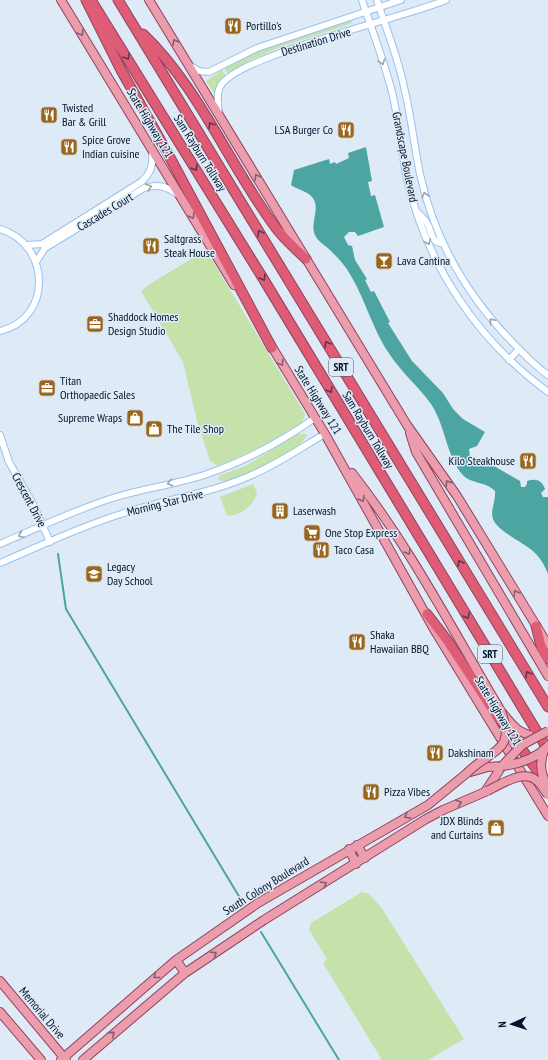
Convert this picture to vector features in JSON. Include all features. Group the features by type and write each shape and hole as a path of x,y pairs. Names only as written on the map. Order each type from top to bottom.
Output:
{"highway":[{"path":"86,0 121,70 167,152 272,348"},
{"name":"Sam Rayburn Tollway","path":"91,0 272,293 547,749"},
{"name":"Sam Rayburn Tollway","path":"118,0 548,707"},
{"path":"134,26 162,52 206,117 277,230 306,259"},
{"path":"427,614 447,640 493,710 548,785"},
{"path":"536,626 543,660"}],"main road":[{"name":"State Highway 121","path":"61,0 316,418 427,614 435,632 548,816"},
{"path":"149,0 407,425 457,496 548,645"},
{"path":"407,425 416,452 543,660 548,676"},
{"path":"336,452 374,500 402,543 501,711 516,730 537,737"},
{"path":"464,775 500,748 506,739 506,725 501,711"},
{"path":"487,790 502,766 522,745 548,731"},
{"name":"South Colony Boulevard","path":"63,1059 176,960 258,903 428,805 464,775 488,767 523,762 547,749"},
{"path":"547,749 541,768 542,776 548,788"},
{"path":"83,1060 185,973 264,920 443,810 514,779 528,776 536,779 548,795"},
{"path":"353,847 365,858"},
{"path":"353,847 356,864"},
{"path":"176,960 185,973"},
{"name":"Memorial Drive","path":"0,981 63,1059"},
{"path":"0,1012 41,1060"}],"street":[{"name":"Grandscape Boulevard","path":"362,0 391,90 407,178 416,211 428,243 460,302 481,330 509,360 548,392"},
{"name":"Grandscape Boulevard","path":"376,0 404,86 420,174 429,207 443,243 454,265 475,299 492,322 548,375"},
{"name":"Destination Drive","path":"188,65 199,70 209,72 257,48 401,0"},
{"name":"Destination Drive","path":"219,114 218,98 220,88 224,81 245,67 284,51 384,21 446,0"},
{"name":"Cascades Court","path":"27,245 42,244 141,182 150,174 153,163 151,149"},
{"name":"Cascades Court","path":"36,262 45,248 144,188 156,185 162,186 168,188 181,197"},
{"path":"416,211 426,222 436,243 443,243"},
{"path":"0,229 18,237 27,245 36,262 40,278 38,294 31,309 20,321 3,330 0,336"},
{"path":"509,360 519,349"},
{"name":"Morning Star Drive","path":"0,544 82,509 115,497 194,478 237,462 278,441 316,418"},
{"name":"Morning Star Drive","path":"0,563 122,513 198,495 237,482 256,474 325,434"},
{"name":"Crescent Drive","path":"0,435 2,450 44,526 50,542"}],"shaded area":[{"path":"351,20 352,23 273,50 229,74 225,70 225,68 240,60 271,46"},
{"path":"222,70 226,76 220,81 215,92 213,92 206,81"},
{"path":"366,147 372,181 368,182 371,196 375,195 384,227 358,236 355,232 349,232 344,237 348,245 352,246 355,260 367,279 365,280 371,292 374,291 390,322 388,323 412,361 443,393 453,409 463,419 485,432 477,446 469,449 470,457 474,460 480,458 520,481 521,487 525,487 527,481 533,480 538,480 544,486 545,489 541,493 543,497 548,497 548,574 543,563 531,549 506,533 496,524 492,516 495,491 486,485 465,477 461,473 452,457 436,412 431,404 395,362 384,346 347,269 342,262 316,237 314,230 316,209 314,199 310,195 291,185 294,170 329,159 330,164 335,162 336,164 349,158 348,153"},
{"path":"206,250 305,414 302,423 267,444 218,466 210,461 197,421 183,362 141,291 146,288 145,287"},
{"path":"297,434 307,435 294,449 283,456 228,482 218,480 219,476 247,465"},
{"path":"253,484 257,493 250,506 236,514 227,515 220,497"},
{"path":"362,892 369,894 381,907 464,1039 428,1060 382,1060 323,963 327,959 309,930 311,923"}],"waterway":[{"path":"58,554 66,609 243,903"},
{"path":"261,932 339,1060"}],"place":[{"name":"Portillo's","path":"233,26"},
{"name":"Twisted Bar & Grill","path":"49,115"},
{"name":"LSA Burger Co","path":"346,130"},
{"name":"Spice Grove Indian cuisine","path":"69,147"},
{"name":"Saltgrass Steak House","path":"151,246"},
{"name":"Lava Cantina","path":"384,261"},
{"name":"Shaddock Homes Design Studio","path":"95,324"},
{"name":"Titan Orthopaedic Sales","path":"47,388"},
{"name":"Supreme Wraps","path":"135,418"},
{"name":"The Tile Shop","path":"154,429"},
{"name":"Kilo Steakhouse","path":"528,461"},
{"name":"Laserwash","path":"280,511"},
{"name":"One Stop Express","path":"312,533"},
{"name":"Taco Casa","path":"321,550"},
{"name":"Legacy Day School","path":"94,574"},
{"name":"Shaka Hawaiian BBQ","path":"357,642"},
{"name":"Dakshinam","path":"435,753"},
{"name":"Pizza Vibes","path":"371,792"},
{"name":"JDX Blinds and Curtains","path":"496,828"}]}
